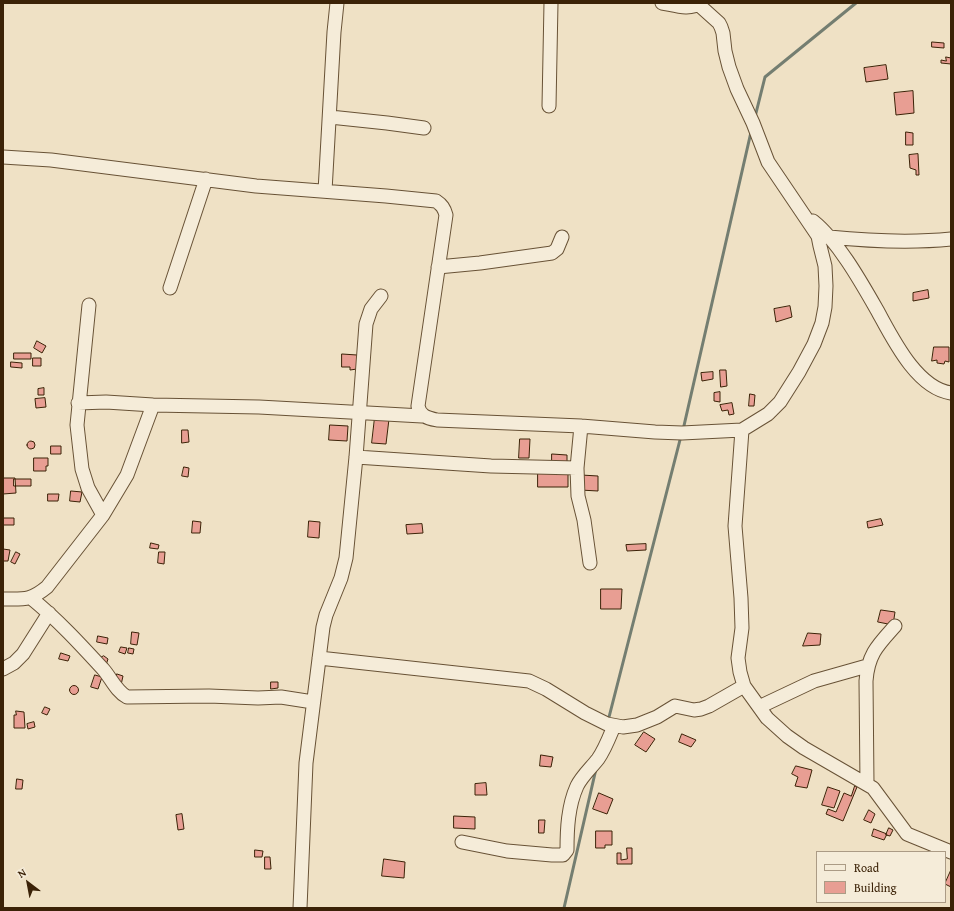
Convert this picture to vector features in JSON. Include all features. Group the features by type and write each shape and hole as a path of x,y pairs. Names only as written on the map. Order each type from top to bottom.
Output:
{"street":[{"path":"325,191 337,3"},
{"path":"548,106 550,3"},
{"path":"78,403 106,402 153,405 259,407 422,416 437,420 581,426 676,432 742,430 768,414 780,402 800,372 814,344 822,323 826,286 825,266 818,236 768,162 729,67 723,33 719,23 700,4 688,7 662,3"},
{"path":"330,117 387,122 424,128"},
{"path":"3,157 50,160 256,186 436,201 444,209 446,215 418,406 422,416"},
{"path":"170,288 206,179"},
{"path":"801,212 818,225 842,254 888,331 914,369 929,384 951,394"},
{"path":"438,267 552,253 557,249 562,237"},
{"path":"829,237 930,241 951,239"},
{"path":"300,908 306,763 313,702 326,615 341,578 346,558 356,457 366,324 371,309 381,296"},
{"path":"89,305 86,349 78,403 77,425 82,469 88,488 103,515"},
{"path":"3,599 31,598 47,587 103,515 127,474 153,405"},
{"path":"581,426 577,468 578,496 584,520 590,563"},
{"path":"742,430 735,526 742,598 742,628 738,658 744,686 767,718 787,736 867,784 879,795 907,834 951,852"},
{"path":"356,457 491,466 577,468"},
{"path":"31,598 79,642 104,670 118,689 127,697 281,697 313,702"},
{"path":"3,669 14,663 23,654 49,613"},
{"path":"867,784 866,681 868,666 878,644 895,626"},
{"path":"319,658 529,681 546,689 585,713 614,726 630,727 637,725 657,717 675,706 694,710 701,709 744,686"},
{"path":"759,707 814,681 868,666"},
{"path":"462,842 507,851 552,855 563,855 566,853 568,829 574,794 578,785 598,759 608,742 614,726"}],"building":[{"path":"932,42 944,43 944,48 932,47"},
{"path":"946,57 951,58 951,64 941,63 941,60 946,61"},
{"path":"886,65 888,79 866,82 864,68"},
{"path":"913,91 914,113 896,115 894,93"},
{"path":"906,132 913,133 913,145 906,145"},
{"path":"918,154 919,175 916,175 916,170 910,168 909,155"},
{"path":"928,290 929,298 913,301 913,293"},
{"path":"790,306 792,317 776,322 774,309"},
{"path":"37,341 46,346 42,353 34,348"},
{"path":"934,347 949,347 949,362 945,361 944,364 937,363 937,360 932,361"},
{"path":"14,353 31,353 31,359 14,359"},
{"path":"342,354 357,355 357,369 350,370 350,367 342,367"},
{"path":"33,358 41,358 41,366 33,366"},
{"path":"11,362 22,363 22,368 11,367"},
{"path":"720,370 726,370 727,386 721,387"},
{"path":"713,372 713,379 702,381 701,373"},
{"path":"44,388 44,395 38,395 38,389"},
{"path":"720,392 720,402 714,401 714,393"},
{"path":"750,394 755,395 754,406 749,406"},
{"path":"45,398 46,407 36,408 35,399"},
{"path":"732,403 734,414 729,415 728,410 722,411 720,405"},
{"path":"375,417 389,419 386,444 372,443"},
{"path":"330,425 348,426 347,441 329,440"},
{"path":"182,430 188,430 189,442 182,443"},
{"path":"520,439 530,439 529,458 519,458"},
{"path":"29,441 33,441 35,445 33,449 29,449 27,447 27,443"},
{"path":"51,446 61,446 61,454 51,454"},
{"path":"552,454 567,455 567,465 552,464"},
{"path":"34,458 48,458 48,466 46,466 46,471 34,471"},
{"path":"184,467 189,468 188,477 182,476"},
{"path":"538,470 568,470 568,487 538,487"},
{"path":"581,475 598,476 598,491 580,490"},
{"path":"3,478 15,478 16,493 3,494"},
{"path":"14,479 31,479 31,486 14,486"},
{"path":"71,491 82,492 80,502 70,501"},
{"path":"48,494 59,494 58,501 48,501"},
{"path":"3,518 14,518 14,525 3,525"},
{"path":"881,519 883,525 868,528 867,522"},
{"path":"193,521 201,522 200,533 192,533"},
{"path":"309,521 320,522 319,538 308,537"},
{"path":"422,524 423,533 407,534 406,525"},
{"path":"151,543 159,545 158,549 150,548"},
{"path":"646,544 646,550 627,551 626,545"},
{"path":"3,549 10,550 8,561 3,561"},
{"path":"16,552 20,554 15,564 11,562"},
{"path":"159,552 165,552 164,564 158,563"},
{"path":"601,589 622,589 621,609 601,609"},
{"path":"881,610 895,612 893,625 878,622"},
{"path":"132,632 139,633 137,645 131,644"},
{"path":"808,633 821,634 820,645 803,646"},
{"path":"98,636 108,638 107,644 97,642"},
{"path":"121,647 127,648 125,654 119,652"},
{"path":"129,648 134,649 133,654 128,653"},
{"path":"61,653 70,656 68,661 59,659"},
{"path":"104,656 108,659 106,665 100,658"},
{"path":"117,674 123,676 121,685 115,684"},
{"path":"95,675 102,677 98,689 91,687"},
{"path":"271,682 278,682 278,688 271,689"},
{"path":"74,685 79,690 74,695 69,690"},
{"path":"45,707 50,709 47,715 42,713"},
{"path":"16,711 24,712 25,728 14,728 14,715 16,715"},
{"path":"34,722 35,727 28,729 27,724"},
{"path":"644,732 655,739 646,752 635,745"},
{"path":"682,734 696,740 691,747 679,742"},
{"path":"541,755 553,757 551,767 540,766"},
{"path":"796,766 812,770 807,788 795,786 798,777 792,774"},
{"path":"17,779 23,780 22,789 16,789"},
{"path":"486,783 487,795 475,795 475,784"},
{"path":"855,786 857,787 843,821 826,814 828,809 836,812 844,793 851,796"},
{"path":"828,787 840,791 834,808 822,805"},
{"path":"599,793 613,799 607,814 593,809"},
{"path":"869,810 875,814 871,823 864,820"},
{"path":"182,814 184,829 178,830 176,815"},
{"path":"454,816 475,817 475,829 454,828"},
{"path":"539,820 545,820 544,833 539,833"},
{"path":"889,828 893,830 890,836 886,835"},
{"path":"874,829 887,834 884,840 872,836"},
{"path":"596,831 612,831 612,845 605,845 605,848 596,848"},
{"path":"627,848 632,848 632,864 617,864 617,853 621,853 621,860 627,859"},
{"path":"255,850 263,851 262,857 255,857"},
{"path":"265,857 270,857 271,869 265,869"},
{"path":"384,859 405,862 404,878 382,876"},
{"path":"951,870 951,887 946,884"}],"waterway":[{"path":"755,117 765,77 856,3"},
{"path":"683,430 751,132"},
{"path":"608,721 681,436"},
{"path":"564,908 596,769"}]}
